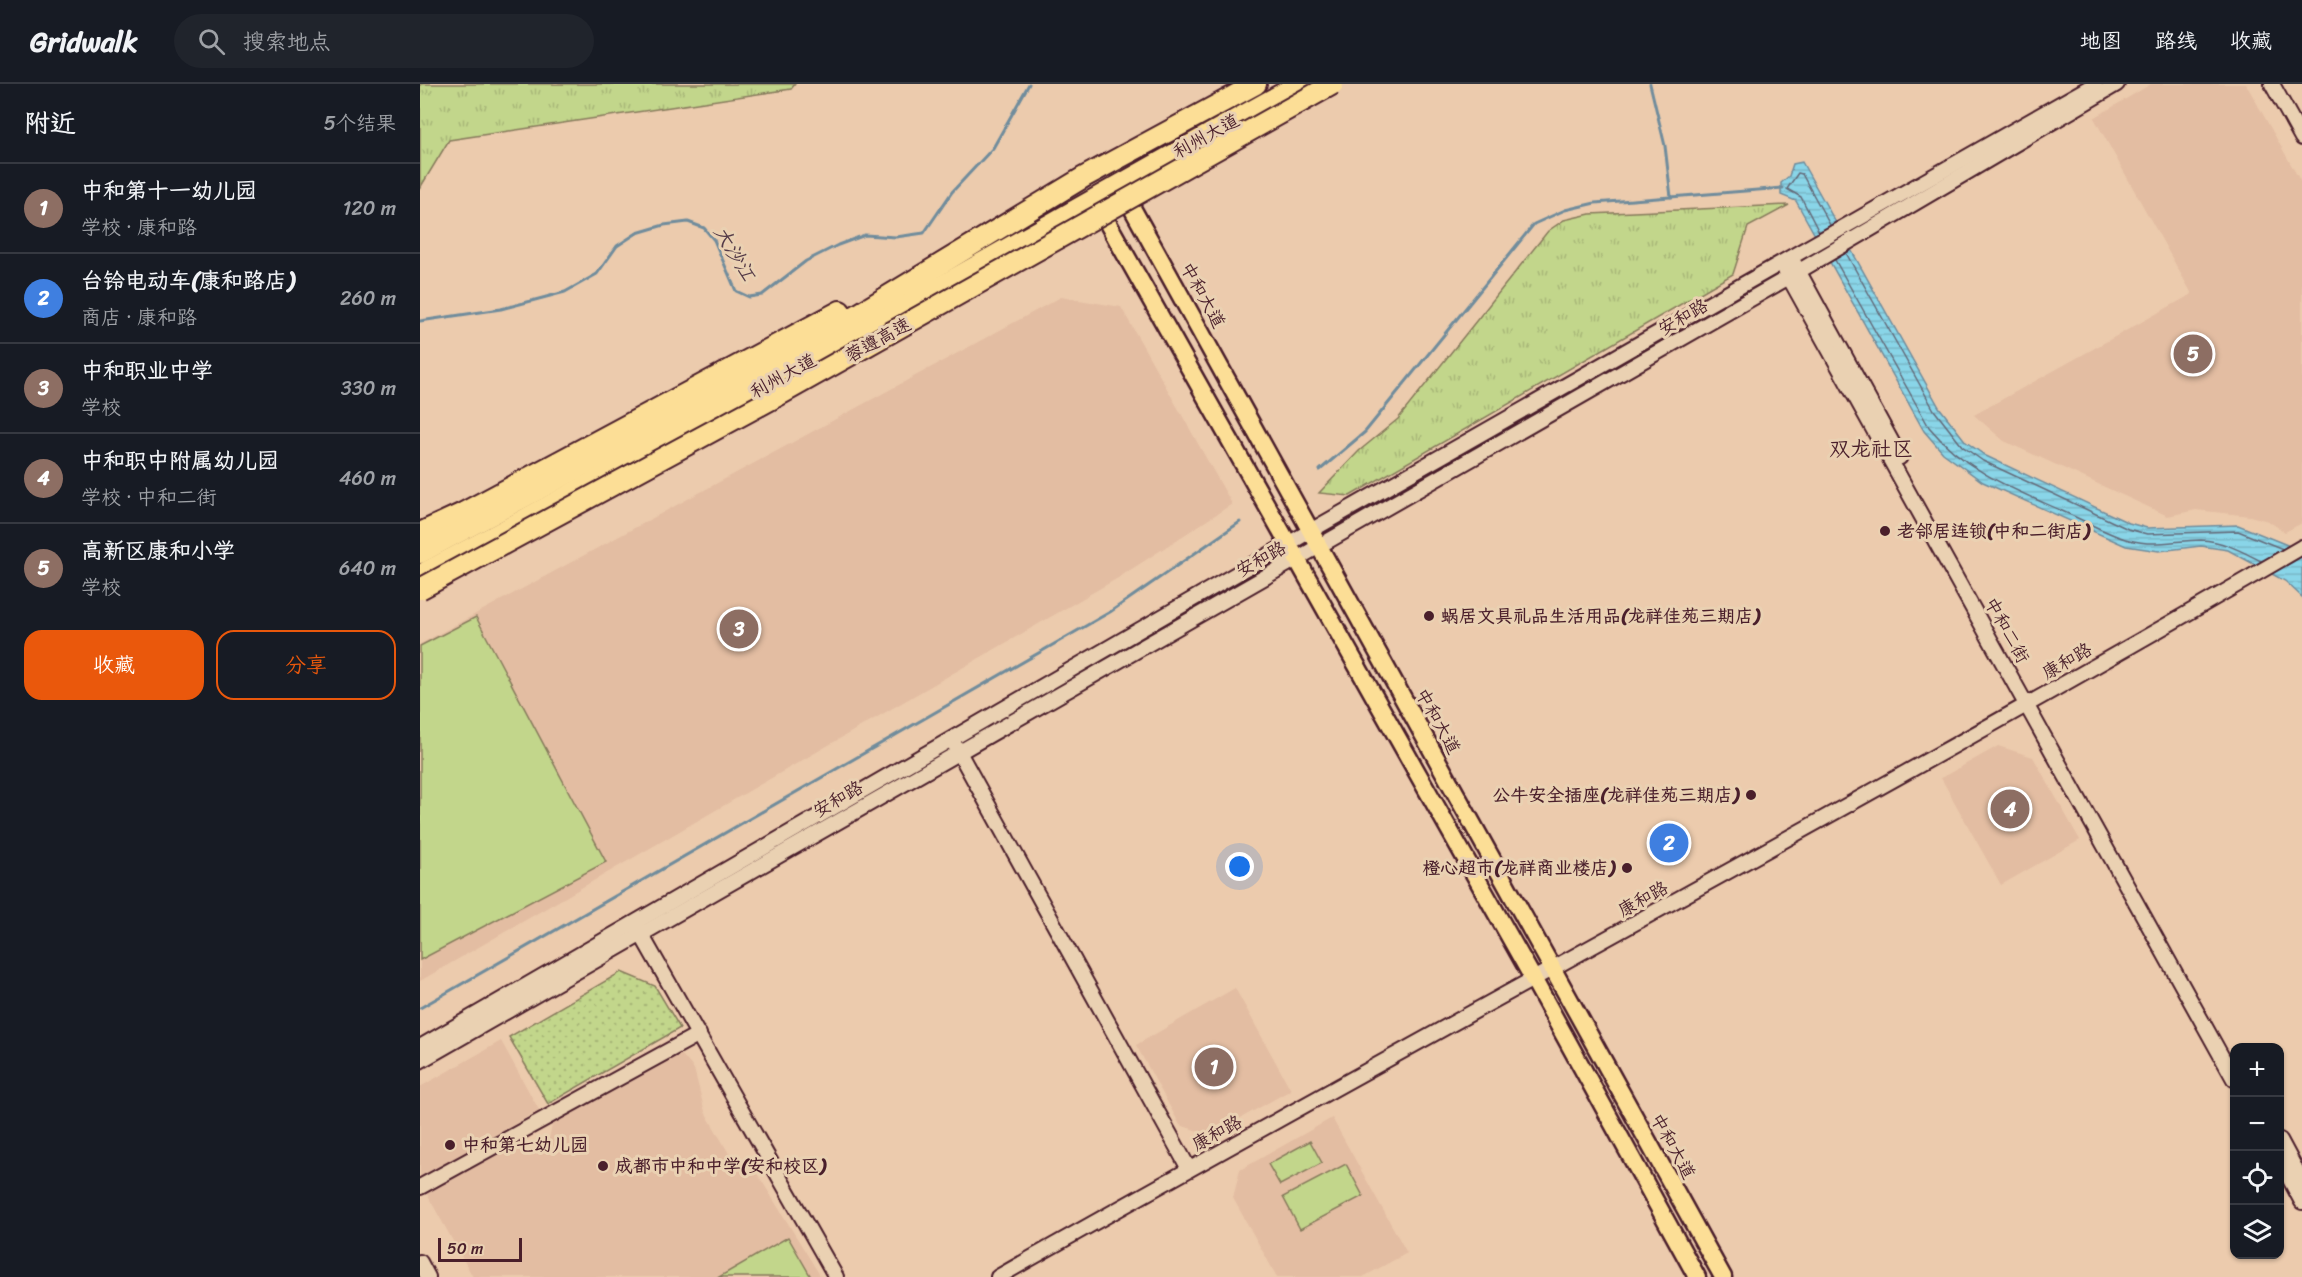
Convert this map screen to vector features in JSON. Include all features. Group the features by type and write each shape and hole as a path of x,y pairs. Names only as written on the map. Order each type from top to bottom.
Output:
{"highway":[{"path":"420,533 461,514 827,318 1112,149 1228,84"},
{"name":"利州大道","path":"420,553 809,344 1084,177 1256,84"},
{"name":"利州大道","path":"420,575 773,381 1118,184 1300,84"},
{"name":"蓉遵高速","path":"420,589 725,425 1333,84"}],"main road":[{"name":"中和大道","path":"1118,184 1312,530 1552,970 1723,1277"},
{"path":"1094,198 1534,980 1697,1277"}],"street":[{"name":"安和路","path":"956,746 1289,543 1786,260 1825,246 2095,84"},
{"name":"安和路","path":"1856,228 2117,84"},
{"path":"2272,84 2302,138"},
{"name":"安和路","path":"420,1047 638,928 956,746 1298,559 1794,274 1825,246"},
{"name":"中和二街","path":"1786,260 2230,1069"},
{"name":"康和路","path":"998,1277 1189,1168 1534,980 2031,703 2302,548"},
{"name":"中和二街","path":"2031,703 2230,1050"},
{"path":"956,746 1189,1168"},
{"name":"安和路","path":"420,1061 638,928"},
{"path":"638,928 836,1277"},
{"path":"420,1187 699,1034"},
{"path":"2284,1147 2302,1181"},
{"path":"2284,1168 2302,1202"},
{"path":"420,1262 428,1277"}],"shaded area":[{"path":"2151,84 2246,84 2302,184 2302,523 2285,532 2268,521 2250,516 2196,510 2168,516 2004,441 1974,415 2192,294 2094,118"},
{"path":"1061,297 1121,307 1232,504 1118,578 420,981 420,644"},
{"path":"1998,746 2033,757 2080,840 2001,885 1941,778"},
{"path":"1235,988 1291,1090 1210,1135 1180,1125 1136,1045"},
{"name":"中和第七幼儿园","path":"501,1041 539,1110 420,1179 420,1087"},
{"name":"成都市中和中学(安和校区)","path":"675,1053 682,1055 694,1069 705,1112 735,1164 740,1168 754,1170 821,1277 473,1277 424,1189 506,1146 515,1144 534,1151 548,1143 553,1121"},
{"path":"1332,1118 1407,1253 1363,1277 1277,1277 1233,1198 1240,1170"}],"green space":[{"path":"420,84 795,84 791,89 449,140 420,188"},
{"path":"1789,205 1748,227 1733,274 1350,496 1319,493 1359,451 1398,419 1548,231 1564,220 1590,214"},
{"path":"476,617 606,862 420,960 420,646"},
{"path":"621,972 655,986 680,1028 548,1104 509,1037"},
{"path":"1310,1141 1322,1163 1280,1185 1268,1164"},
{"path":"1346,1164 1363,1196 1300,1229 1283,1197"},
{"path":"788,1237 811,1277 719,1277"}],"water":[{"path":"1802,162 1939,407 1966,442 1986,456 2129,523 2147,528 2238,525 2302,551 2302,597 2285,581 2228,550 2201,546 2159,551 2126,546 1983,482 1943,453 1924,431 1796,201 1781,195 1781,183 1789,176 1793,164"}],"waterway":[{"name":"大沙江","path":"420,321 501,309 565,292 597,274 617,246 637,233 664,225 688,222 704,228 714,240 736,291 749,297 762,295 806,261 865,235 896,237 924,233 952,192 993,148 1029,84"},
{"path":"1650,84 1665,146 1671,197"},
{"path":"1320,470 1365,432 1534,224 1565,210 1595,203 1783,188"},
{"path":"420,1008 1110,612 1240,522"}],"place":[{"name":"高新区康和小学","path":"2193,354"},
{"name":"老邻居连锁(中和二街店)","path":"1885,531"},
{"name":"蜗居文具礼品生活用品(龙祥佳苑三期店)","path":"1429,616"},
{"name":"中和职业中学","path":"739,629"},
{"name":"公牛安全插座(龙祥佳苑三期店)","path":"1751,795"},
{"name":"中和职中附属幼儿园","path":"2010,809"},
{"name":"台铃电动车(康和路店)","path":"1669,843"},
{"name":"橙心超市(龙祥商业楼店)","path":"1627,868"},
{"name":"中和第十一幼儿园","path":"1214,1067"},
{"name":"中和第七幼儿园","path":"450,1145"},
{"name":"成都市中和中学(安和校区)","path":"603,1166"}],"district":[{"name":"双龙社区","path":"1871,449"}]}
